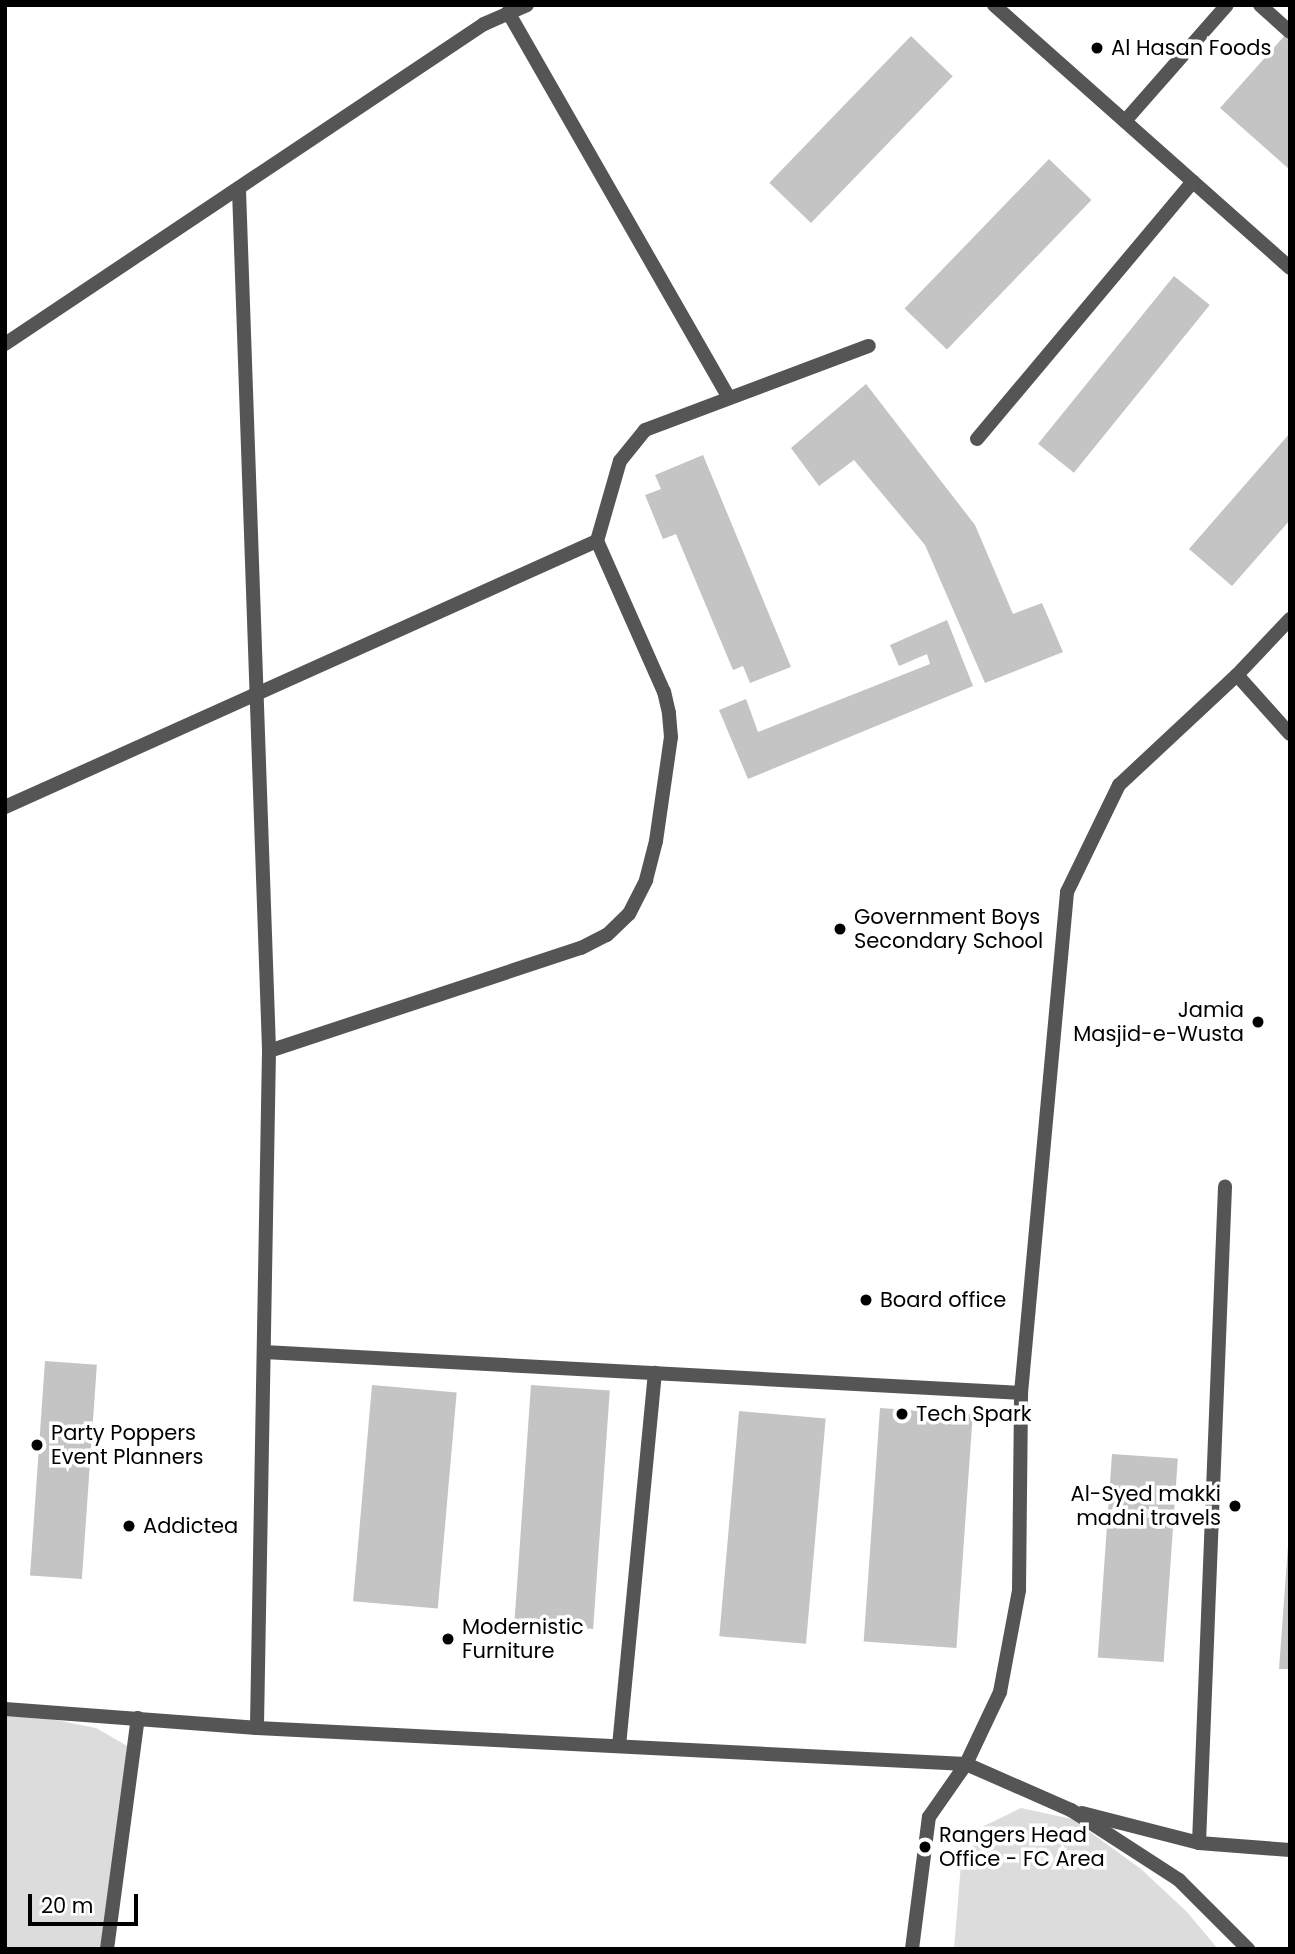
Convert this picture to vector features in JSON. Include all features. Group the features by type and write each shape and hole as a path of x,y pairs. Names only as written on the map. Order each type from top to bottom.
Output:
{"street":[{"path":"6,343 484,24 527,5"},
{"path":"994,5 1290,268"},
{"path":"1125,121 1227,5"},
{"path":"1260,5 1290,32"},
{"path":"508,12 728,397"},
{"path":"977,439 1193,182"},
{"path":"239,190 254,693 269,1051 257,1728"},
{"path":"269,1051 581,948 607,935 629,914 646,880 656,841 671,737 664,692 597,541 620,461 645,430 869,346"},
{"path":"5,807 597,541"},
{"path":"912,1949 929,1817 966,1764 1000,1692 1019,1590 1021,1393 1067,892 1119,785 1237,675 1290,619"},
{"path":"1237,675 1290,734"},
{"path":"1199,1843 1225,1186"},
{"path":"264,1352 1021,1393"},
{"path":"618,1746 655,1373"},
{"path":"5,1709 257,1728 966,1764 1071,1810 1199,1843 1290,1850"},
{"path":"107,1949 138,1718"},
{"path":"1071,1810 1179,1880 1248,1949"}],"shaded area":[{"path":"5,1715 46,1718 96,1728 136,1751 102,1949 5,1949"},
{"path":"1021,1808 1072,1819 1141,1869 1187,1912 1218,1949 954,1949 961,1864 984,1826"}],"building":[{"path":"1287,33 1290,36 1290,170 1220,108"},
{"path":"911,36 953,76 811,223 769,183"},
{"path":"1049,159 1091,200 947,350 905,309"},
{"path":"1174,276 1210,305 1074,473 1038,444"},
{"path":"866,384 975,525 1013,614 1042,603 1063,652 985,683 925,545 854,460 819,486 791,448"},
{"path":"1290,433 1290,520 1232,586 1189,549"},
{"path":"703,455 791,667 750,683 743,666 733,670 676,534 663,539 645,495 661,489 655,475"},
{"path":"947,620 973,686 748,779 719,710 746,699 758,732 930,664 927,654 899,666 890,645"},
{"path":"45,1361 97,1365 82,1579 30,1575"},
{"path":"372,1385 457,1392 438,1609 353,1601"},
{"path":"531,1385 610,1391 593,1629 514,1623"},
{"path":"880,1408 973,1414 956,1648 864,1641"},
{"path":"739,1411 826,1419 806,1644 719,1636"},
{"path":"1112,1454 1178,1459 1164,1662 1098,1658"},
{"path":"1288,1546 1290,1669 1279,1669"}],"place":[{"name":"Al Hasan Foods","path":"1097,48"},
{"name":"Government Boys Secondary School","path":"840,929"},
{"name":"Jamia Masjid-e-Wusta","path":"1258,1022"},
{"name":"Board office","path":"866,1300"},
{"name":"Tech Spark","path":"902,1414"},
{"name":"Party Poppers Event Planners","path":"37,1445"},
{"name":"Al-Syed makki madni travels","path":"1235,1506"},
{"name":"Addictea","path":"129,1526"},
{"name":"Modernistic Furniture","path":"448,1639"},
{"name":"Rangers Head Office - FC Area","path":"925,1847"}]}
